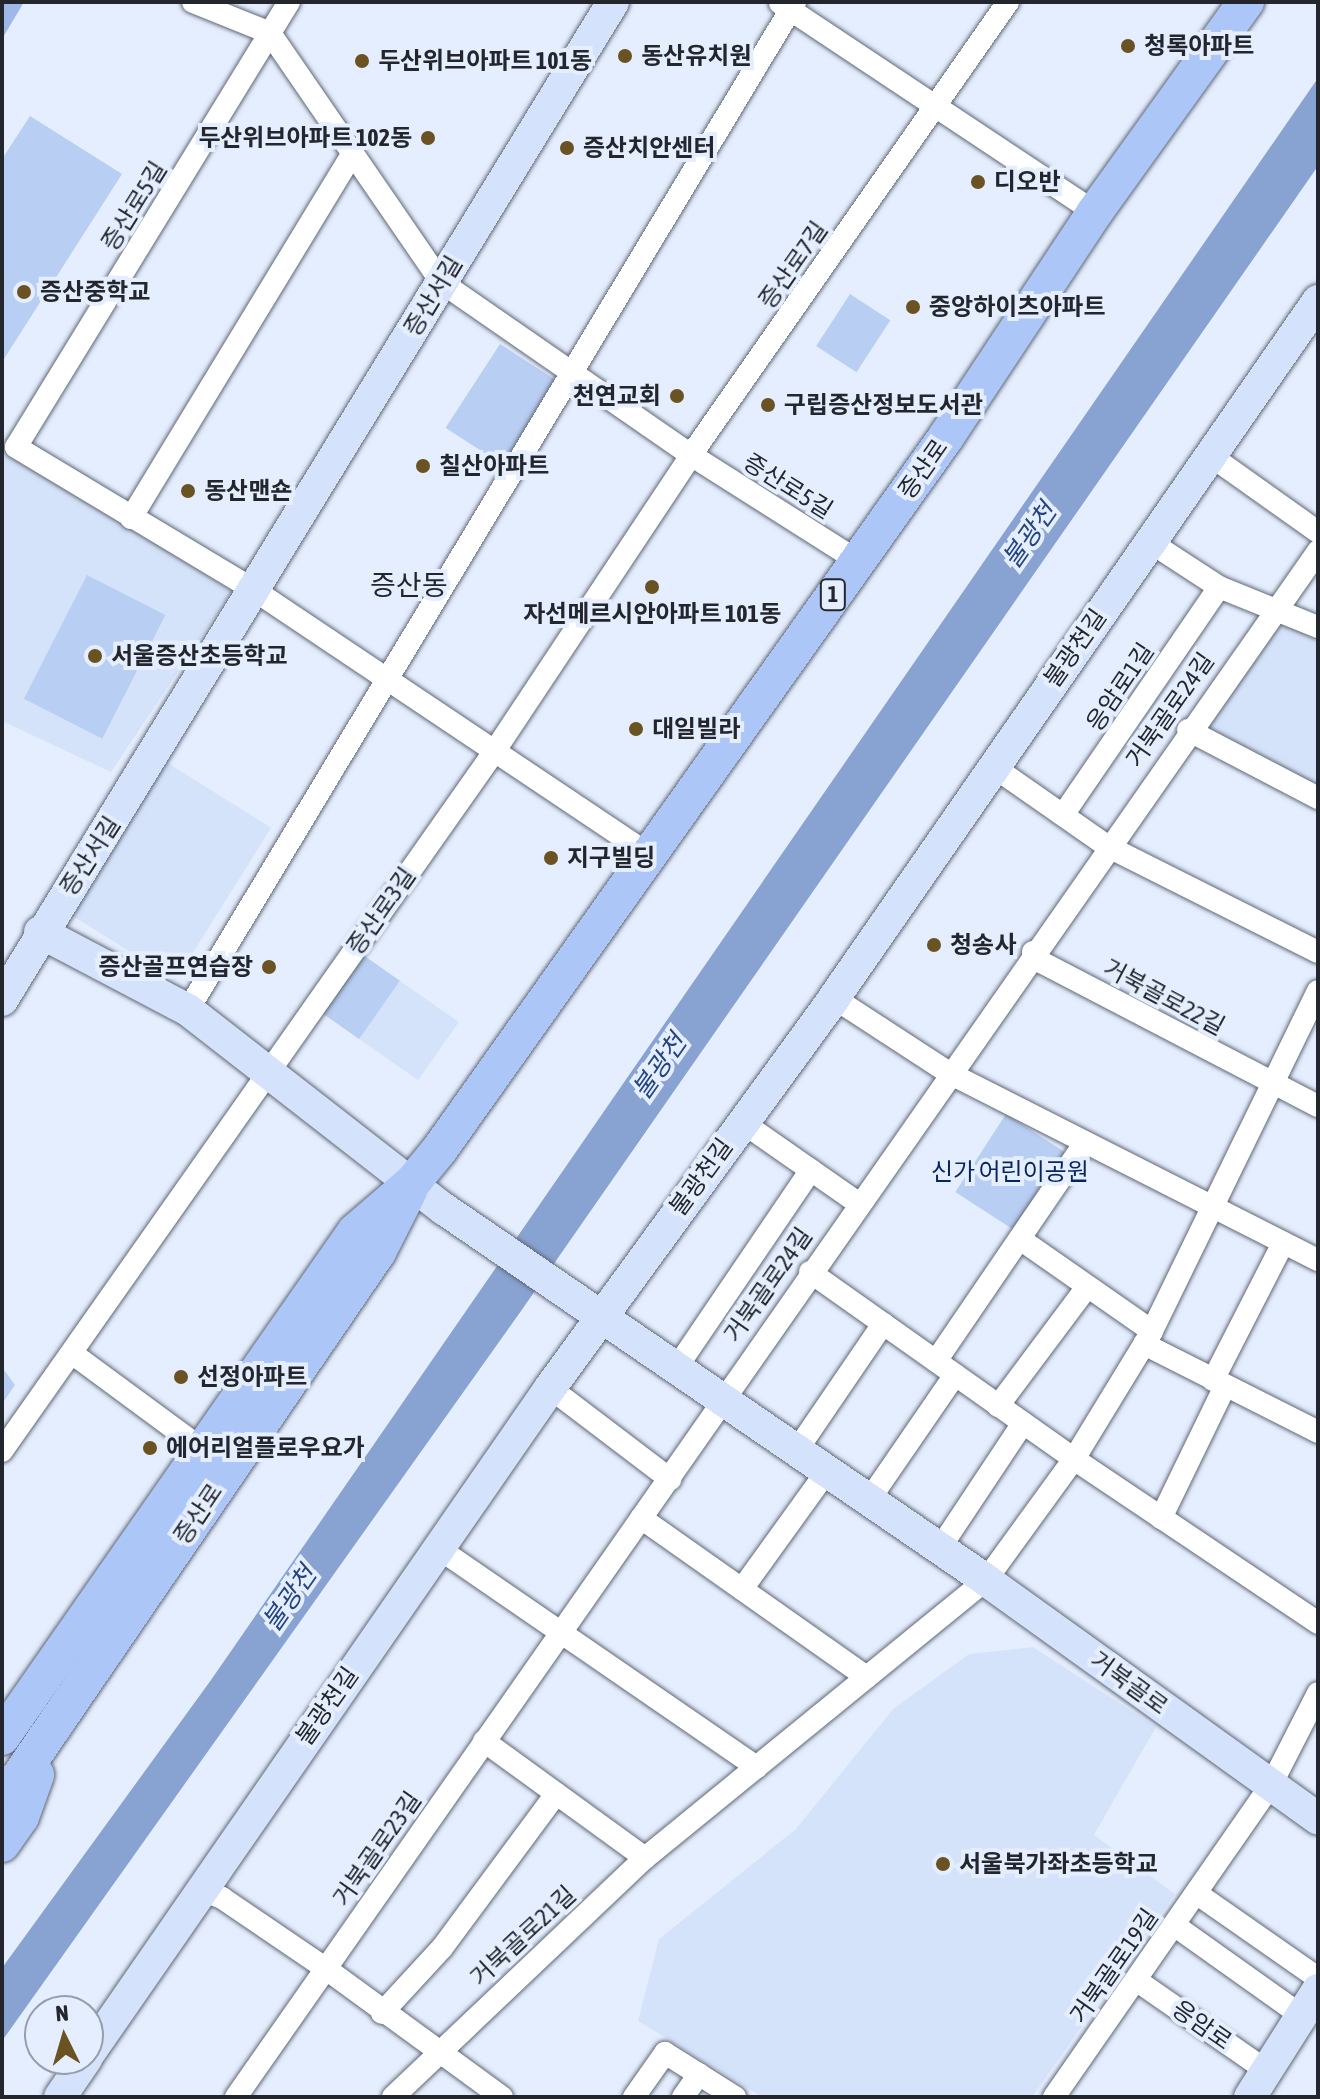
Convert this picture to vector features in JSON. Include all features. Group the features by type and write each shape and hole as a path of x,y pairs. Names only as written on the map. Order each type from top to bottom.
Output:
{"main road":[{"name":"증산로","path":"2,1802 378,1252 413,1182 858,561 1095,212 1246,2"},
{"name":"증산로","path":"2,1737 9,1706 203,1450 355,1232 413,1182"},
{"path":"2,1844 21,1817 53,1728"}],"street":[{"path":"193,2 270,33"},
{"name":"증산로5길","path":"131,518 16,447 289,2"},
{"name":"증산서길","path":"2,1000 40,932 254,590 613,2"},
{"name":"증산로7길","path":"691,455 1008,2"},
{"path":"188,1010 386,679 574,376 788,5 1095,212"},
{"name":"증산로5길","path":"270,33 441,282 691,455 858,561"},
{"path":"353,153 131,518 254,590 648,854"},
{"name":"불광천길","path":"104,2032 199,1889 550,1388 592,1309 742,1122 834,998 991,765 1318,301"},
{"path":"494,752 691,455"},
{"path":"1211,456 1318,532"},
{"path":"1150,542 1219,587 1279,607 1318,627"},
{"name":"거북골로24길","path":"721,1398 1188,730 1318,551"},
{"name":"응암로1길","path":"1063,815 1219,587"},
{"path":"1188,730 1318,798"},
{"name":"증산로3길","path":"2,1451 494,752"},
{"path":"991,765 1107,846 1318,952"},
{"path":"40,932 188,1010 413,1182"},
{"name":"거북골로22길","path":"1033,952 1041,962 1318,1106"},
{"path":"986,1580 1074,1459 1148,1338 1215,1207 1318,991"},
{"path":"834,998 949,1073 1318,1260"},
{"path":"742,1122 858,1203"},
{"path":"936,1361 1084,1144"},
{"path":"677,1367 811,1170"},
{"name":"거북골로","path":"413,1182 444,1209 986,1580 1318,1819"},
{"path":"1020,1239 1087,1287 1148,1338 1219,1383 1318,1432"},
{"path":"1161,1518 1283,1243"},
{"path":"810,1272 1074,1459 1318,1623"},
{"path":"998,1406 1087,1287"},
{"path":"797,1450 883,1324"},
{"path":"73,1354 203,1450"},
{"path":"869,1500 955,1375"},
{"path":"550,1388 670,1479"},
{"name":"거북골로23길","path":"236,2097 561,1630 670,1479 721,1398"},
{"path":"940,1548 1023,1423"},
{"path":"742,1589 827,1471"},
{"path":"641,1518 866,1677"},
{"path":"438,1548 757,1767"},
{"name":"거북골로21길","path":"393,2097 645,1858 986,1580"},
{"name":"거북골로19길","path":"1054,2097 1271,1785 1318,1693"},
{"path":"484,1741 645,1858"},
{"name":"거북골로21길","path":"382,2013 442,1948 556,1794"},
{"path":"199,1889 222,1898 325,1968 382,2013 502,2097"},
{"path":"1196,1893 1318,1978"},
{"name":"응암로","path":"1136,1980 1258,2084 1310,2003 1174,1925"},
{"path":"634,2097 665,2053 735,2097"},
{"path":"683,2097 699,2074"},
{"name":"불광천길","path":"60,2097 75,2075"}],"shaded area":[{"path":"2,2 24,2 2,39"},
{"name":"서울증산초등학교","path":"2,447 232,591 111,772 2,721"},
{"path":"1279,621 1318,640 1318,791 1203,728"},
{"path":"166,762 271,828 176,980 71,915"},
{"path":"363,955 459,1022 418,1080 322,1013"},
{"name":"서울북가좌초등학교","path":"1033,1647 1156,1727 1094,1835 1175,1894 1032,2097 762,2097 638,2021 659,1939 796,1829 893,1709 969,1654"}],"green space":[{"name":"증산중학교","path":"30,116 122,174 2,362 2,159"},
{"path":"850,294 890,320 856,372 816,346"},
{"path":"500,344 558,382 503,465 446,428"},
{"path":"87,575 165,615 102,739 24,699"},
{"path":"363,955 400,981 359,1039 322,1013"},
{"name":"신가 어린이공원","path":"1006,1114 1066,1153 1016,1231 955,1192"},
{"path":"2,1367 15,1385 2,1404"}],"water":[{"name":"불광천","path":"1318,78 1318,166 521,1311 35,1995 24,1995 24,2010 2,2041 2,1968 211,1680"}],"place":[{"name":"청록아파트","path":"1128,46"},
{"name":"동산유치원","path":"625,56"},
{"name":"두산위브아파트 101동","path":"362,61"},
{"name":"두산위브아파트 102동","path":"428,138"},
{"name":"증산치안센터","path":"567,148"},
{"name":"디오반","path":"978,182"},
{"name":"증산중학교","path":"24,292"},
{"name":"중앙하이츠아파트","path":"913,307"},
{"name":"천연교회","path":"677,396"},
{"name":"구립증산정보도서관","path":"768,405"},
{"name":"칠산아파트","path":"423,466"},
{"name":"동산맨숀","path":"188,491"},
{"name":"자선메르시안아파트 101동","path":"652,587"},
{"name":"서울증산초등학교","path":"95,656"},
{"name":"대일빌라","path":"636,729"},
{"name":"지구빌딩","path":"551,858"},
{"name":"청송사","path":"934,945"},
{"name":"증산골프연습장","path":"269,967"},
{"name":"선정아파트","path":"181,1377"},
{"name":"에어리얼플로우요가","path":"150,1448"},
{"name":"서울북가좌초등학교","path":"943,1864"}],"district":[{"name":"증산동","path":"409,585"}]}
